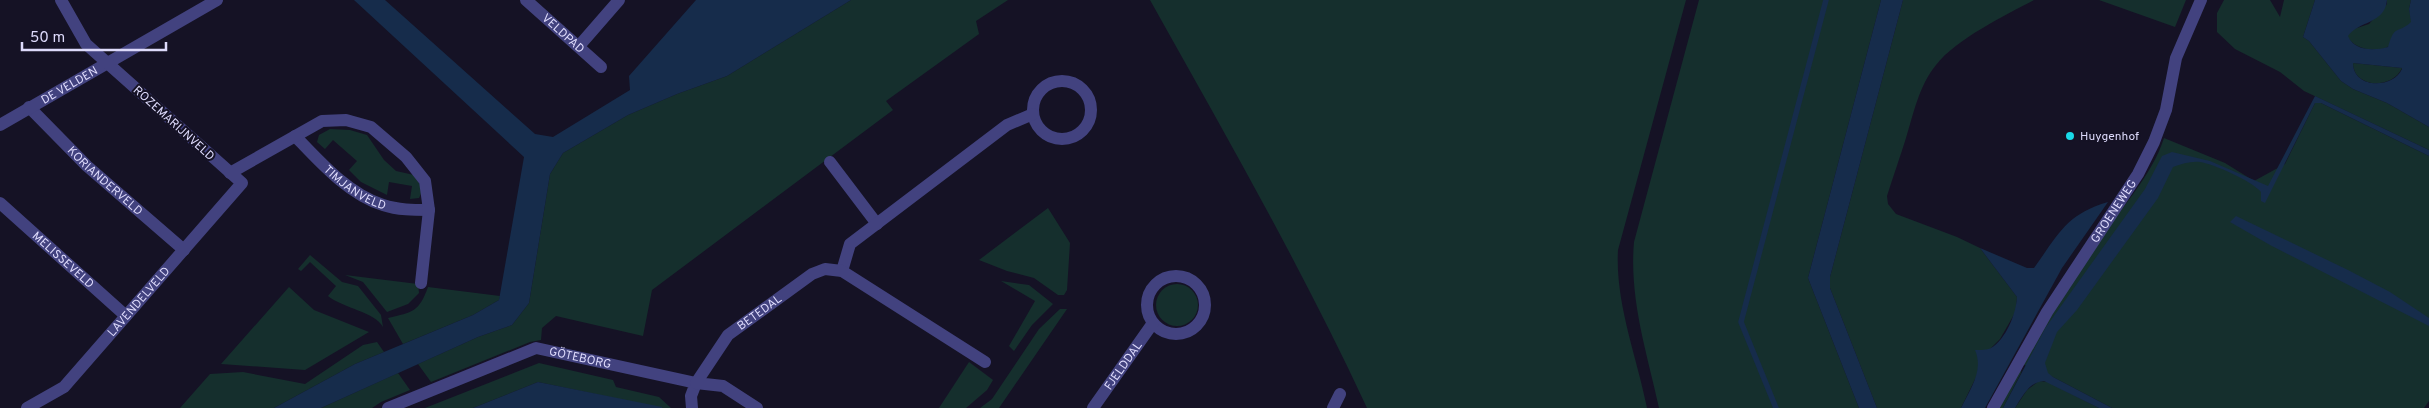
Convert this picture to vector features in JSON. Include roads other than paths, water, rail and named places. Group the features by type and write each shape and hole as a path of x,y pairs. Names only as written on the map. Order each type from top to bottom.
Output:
{"street":[{"name":"ROZEMARIJNVELD","path":"61,0 86,44 242,183"},
{"name":"DE VELDEN","path":"0,125 216,0"},
{"name":"VELDPAD","path":"526,0 602,68"},
{"path":"579,46 619,0"},
{"name":"GROENEWEG","path":"1993,408 2036,328 2138,174 2166,110 2176,58 2201,0"},
{"path":"1062,81 1074,83 1082,89 1089,99 1091,110 1088,123 1081,132 1073,137 1060,139 1048,136 1039,128 1033,114 1037,95 1045,86 1062,81"},
{"name":"KORIANDERVELD","path":"29,108 87,166 184,250"},
{"path":"985,362 842,271 850,244 1007,125 1033,114"},
{"path":"230,173 322,121 346,120 371,127 406,157 425,180 429,210 421,283"},
{"name":"TIMJANVELD","path":"295,136 319,161 355,190 382,205 429,210"},
{"path":"830,162 877,224"},
{"name":"LAVENDELVELD","path":"26,408 64,388 242,183"},
{"name":"MELISSEVELD","path":"0,203 126,316"},
{"name":"BETEDAL","path":"696,383 728,335 812,274 826,269 842,271"},
{"path":"1173,275 1183,276 1195,282 1202,291 1206,304 1199,323 1190,330 1178,334 1164,332 1153,323 1147,312 1147,298 1156,283 1173,275"},
{"name":"FJELDDAL","path":"1093,408 1153,323"},
{"name":"GÖTEBORG","path":"388,408 536,348 696,383 723,386 757,408"},
{"path":"692,408 691,396 696,383"},
{"path":"1333,408 1340,394"}],"water":[{"path":"354,0 385,0 535,134 553,137 630,90 629,76 696,0 851,0 727,76 677,94 628,115 563,153 550,174 529,303 512,325 478,337 321,408 274,408 355,364 473,315 499,300 524,157"},
{"path":"1881,0 1903,0 1830,277 1830,288 1877,408 1859,408 1808,278"},
{"path":"2315,0 2387,0 2381,14 2352,31 2348,36 2355,45 2365,49 2388,47 2395,32 2411,22 2409,9 2411,0 2429,0 2429,127 2387,103 2353,89 2341,81 2309,41 2303,37","holes":["2353,63 2402,68 2397,76 2391,80 2383,83 2374,83 2366,82 2359,78"]},
{"path":"2315,96 2429,150 2429,156 2321,103 2315,103 2265,203 2261,201 2261,192 2256,188 2241,178 2214,166 2197,162 2173,167 2158,198 2077,310 2057,332 2045,363 2048,373 2053,377 2112,408 2099,408 2044,381 2030,387 2015,408 2003,408 2046,327 2145,189 2162,156 2172,152 2210,161 2268,186"},
{"path":"2108,202 2062,268 1985,408 1961,408 1977,373 1978,365 1975,350 1991,348 2001,339 2009,326 2017,297 1980,248 2027,268 2034,268 2072,219"},
{"path":"2236,216 2390,292 2429,318 2429,326 2270,245 2230,222"},
{"path":"538,382 662,407 662,408 473,408"}],"waterway":[{"path":"1776,408 1741,322 1826,0"}],"place":[{"name":"Huygenhof","path":"2070,136"}]}
